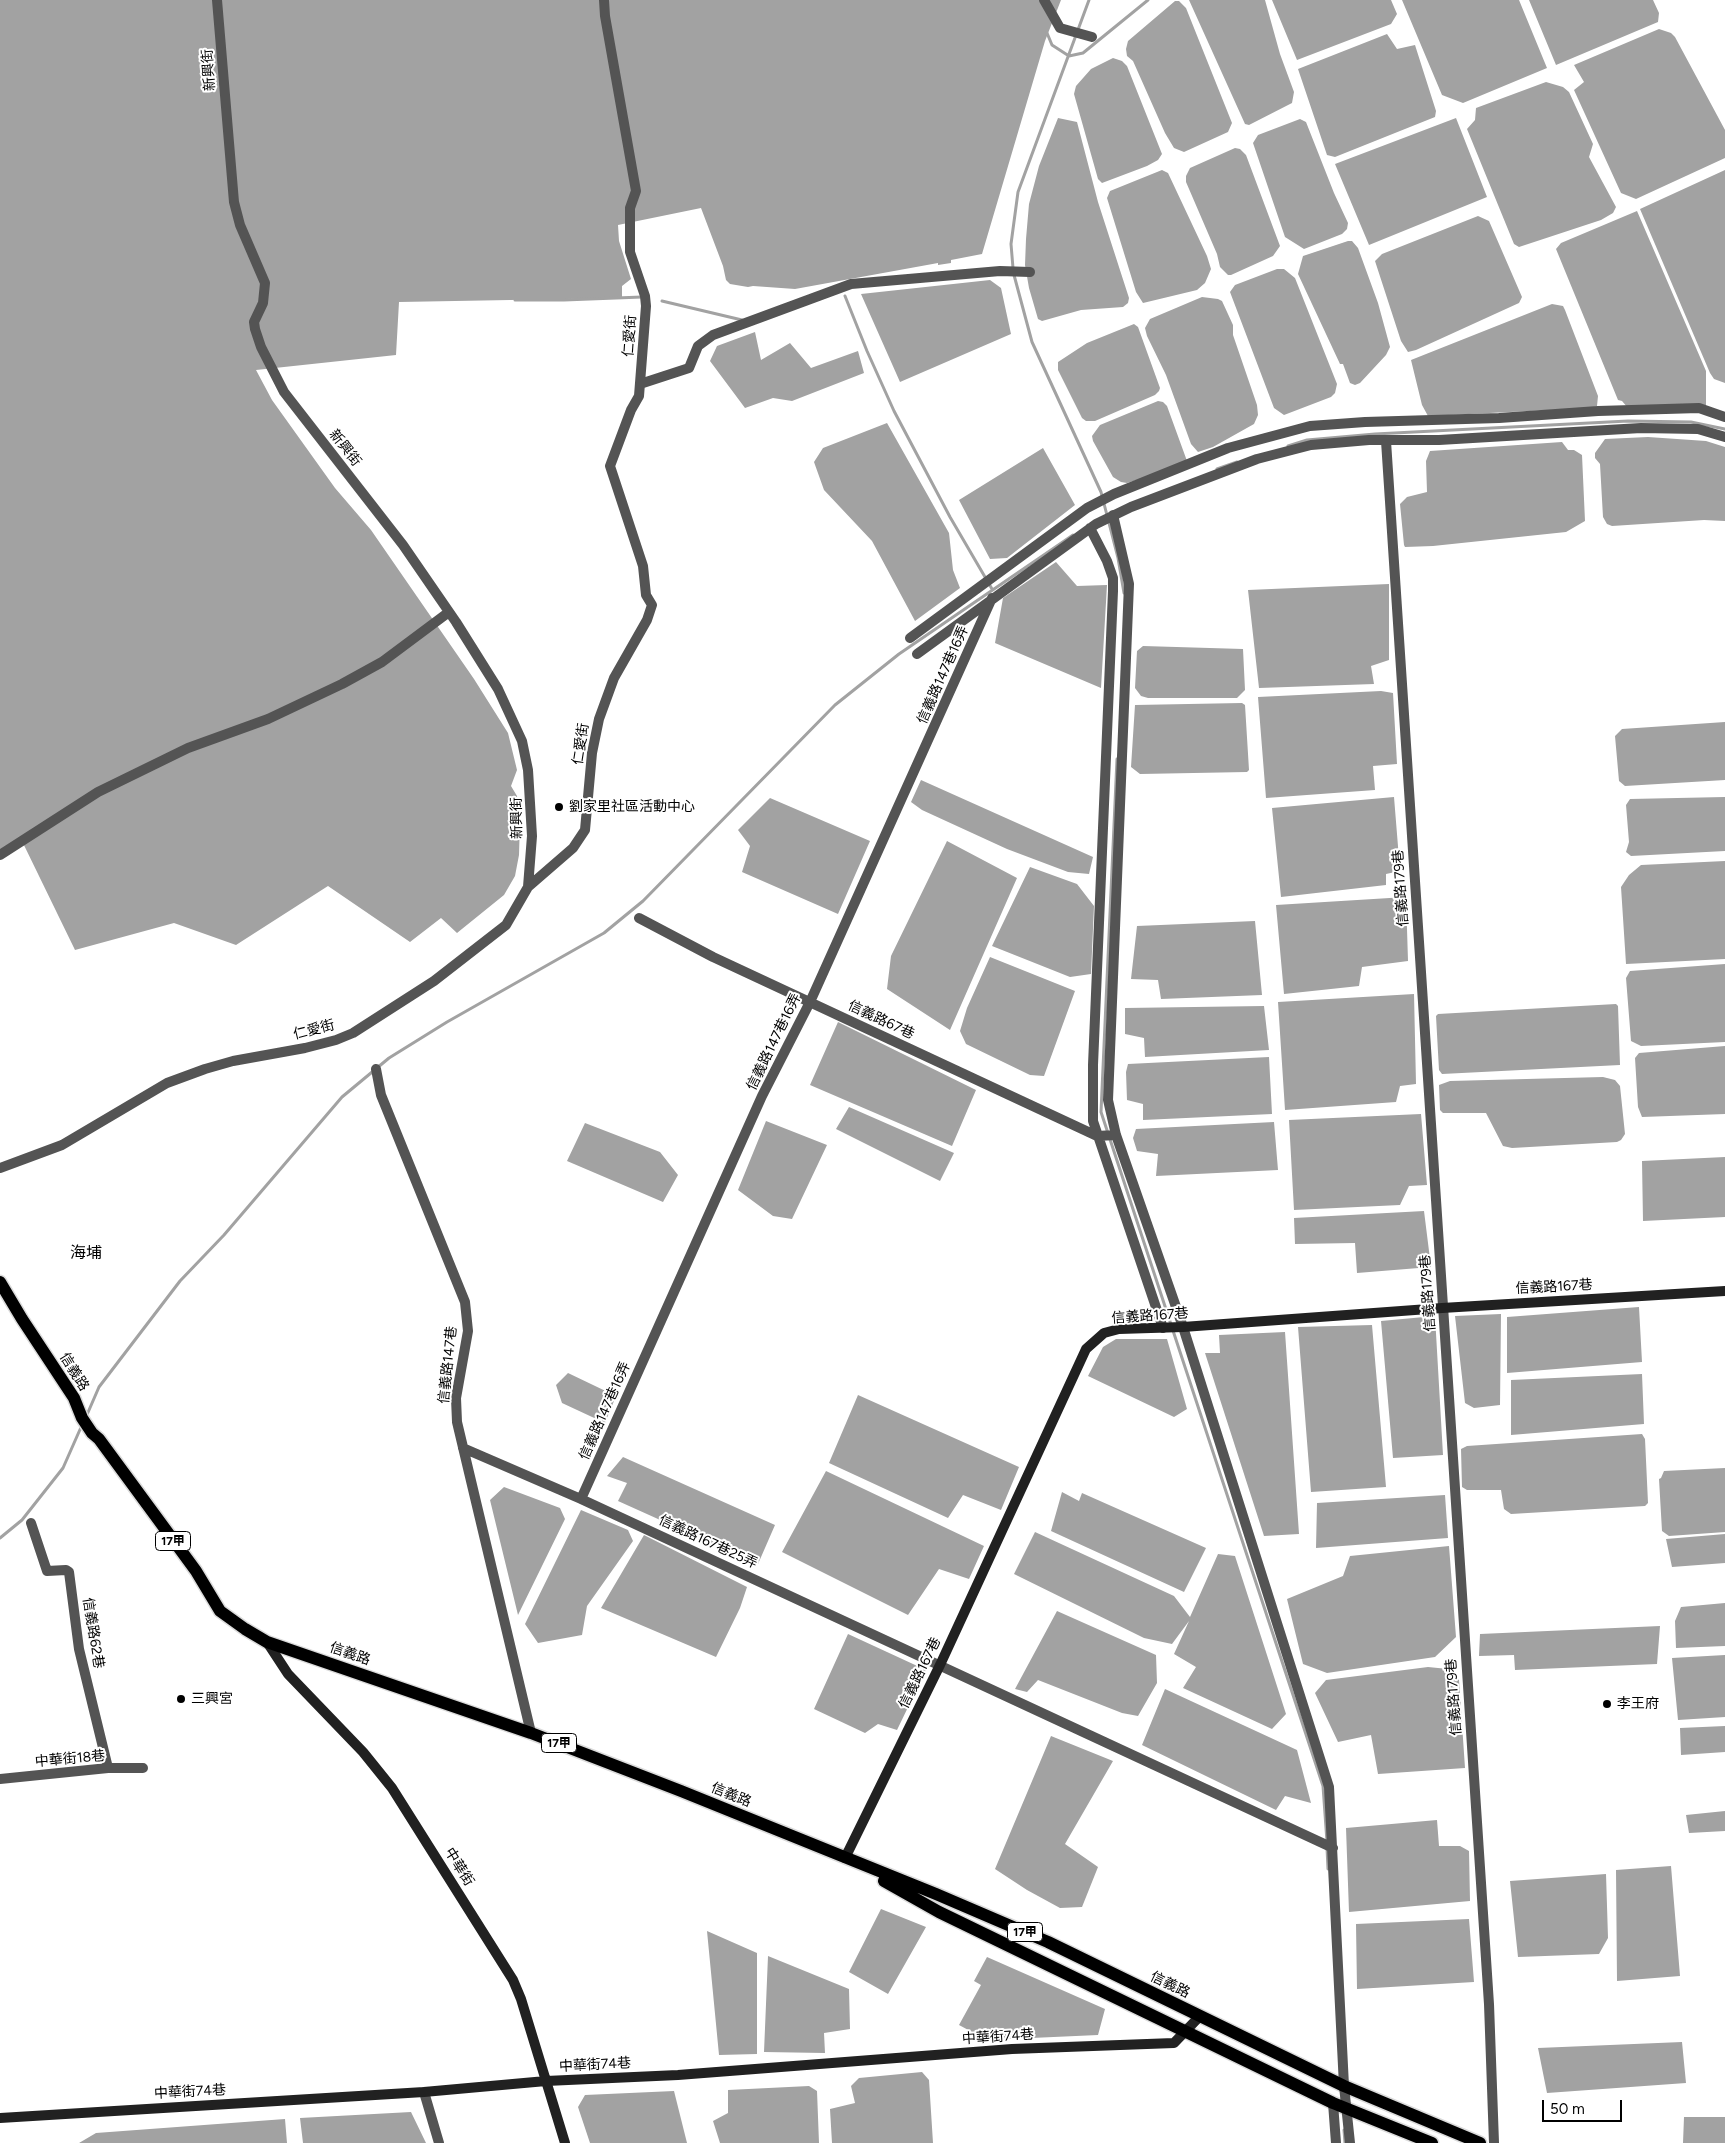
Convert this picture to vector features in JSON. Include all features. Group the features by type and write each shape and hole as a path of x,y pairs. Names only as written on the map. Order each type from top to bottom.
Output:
{"main road":[{"name":"信義路","path":"0,1282 74,1398 87,1425 196,1571 220,1611 267,1642 531,1733 681,1791 936,1894 1048,1942 1344,2086 1480,2143"},
{"name":"信義路","path":"845,1858 939,1912 1186,2032 1333,2103 1432,2143"}],"street":[{"name":"新興街","path":"217,0 234,202 240,226 265,283 264,293 254,322 255,329 284,392 403,545 449,612 498,689 526,754 532,836 528,887"},
{"name":"仁愛街","path":"0,1168 62,1145 174,1080 233,1061 305,1048 353,1034 434,982 506,925 528,887 573,848 585,830 592,752 599,719 614,678 647,620 652,605 646,594 643,566 610,466 631,410 639,396 646,306 645,296 630,252 630,208 636,191 605,16 604,0"},
{"path":"1044,0 1060,28 1092,37"},
{"path":"640,384 689,368 698,346 713,335 851,284 1012,270 1027,272"},
{"path":"910,638 1087,508 1114,494 1228,448 1310,426 1365,422 1499,418 1598,411 1699,408 1725,417"},
{"path":"917,654 992,598 1110,516 1257,459 1311,445 1386,440 1439,440 1641,428 1698,429 1725,437"},
{"name":"信義路179巷","path":"1386,440 1489,2004 1494,2143"},
{"path":"1110,516 1129,584 1108,1100 1116,1136 1182,1327 1330,1787 1344,2086 1350,2143"},
{"path":"1093,526 1113,578 1093,1065 1093,1121 1164,1328"},
{"name":"信義路147巷16弄","path":"581,1499 758,1105 810,1002 992,598"},
{"path":"0,854 98,792 188,748 268,719 342,684 382,662 449,612"},
{"name":"信義路67巷","path":"639,918 713,957 1097,1136 1116,1136"},
{"name":"信義路147巷","path":"376,1068 381,1095 464,1302 468,1331 456,1398 457,1422 531,1733"},
{"name":"信義路167巷","path":"845,1858 940,1665 1086,1349 1104,1334 1119,1329 1182,1327 1442,1308 1725,1291"},
{"name":"信義路167巷25弄","path":"464,1448 581,1499 1333,1848"},
{"name":"信義路62巷","path":"31,1523 47,1571 66,1570 70,1576 79,1649 108,1768"},
{"name":"中華街","path":"267,1642 288,1674 363,1752 392,1788 513,1980 521,1999 565,2143"},
{"name":"中華街18巷","path":"0,1779 108,1768 143,1768"},
{"path":"1186,2032 1200,2016"},
{"name":"中華街74巷","path":"0,2118 424,2092 546,2081 688,2074 1012,2050 1174,2043 1186,2032"},
{"path":"424,2092 439,2143"},
{"path":"1333,2103 1336,2143"}],"shaded area":[{"path":"0,0 1061,0 1045,41 982,254 951,260 951,263 938,265 938,263 795,289 748,287 730,284 726,280 723,266 701,208 618,225 619,241 631,279 622,286 622,298 399,302 396,355 256,370 272,400 335,488 371,530 474,679 508,733 517,770 511,786 517,796 520,822 519,855 515,876 504,895 457,933 441,918 410,942 328,886 236,945 174,923 75,950 21,839 0,850"},
{"path":"1189,0 1265,0 1280,54 1294,92 1292,103 1249,125 1245,124"},
{"path":"1272,0 1391,0 1397,14 1391,24 1297,60"},
{"path":"1402,0 1519,0 1547,68 1463,103 1442,95"},
{"path":"1529,0 1653,0 1659,13 1658,22 1556,65"},
{"path":"1175,1 1179,1 1186,8 1232,123 1228,132 1184,152 1174,148 1165,133 1133,61 1127,56 1126,49 1128,41"},
{"path":"1659,29 1671,33 1675,37 1725,130 1725,158 1636,199 1621,193 1574,90 1584,82 1574,65"},
{"path":"1387,34 1397,49 1415,45 1436,111 1435,117 1335,157 1327,155 1298,69"},
{"path":"1113,58 1122,61 1127,66 1162,154 1158,160 1147,166 1102,183 1098,179 1074,94 1076,86 1091,69"},
{"path":"1546,82 1563,87 1569,92 1593,144 1589,157 1616,207 1613,213 1601,220 1519,247 1514,244 1467,129 1475,120 1476,108"},
{"path":"1058,118 1077,122 1098,202 1129,298 1128,303 1123,307 1081,310 1042,321 1038,319 1029,288 1025,265 1026,239 1029,204 1039,166"},
{"path":"1456,118 1487,197 1369,245 1335,164"},
{"path":"1300,119 1306,122 1348,223 1347,229 1342,234 1304,249 1285,237 1253,143 1258,135"},
{"path":"1235,148 1240,149 1246,155 1280,246 1273,256 1228,275 1220,267 1217,254 1186,182 1186,176 1190,168"},
{"path":"1162,170 1168,173 1207,256 1211,269 1205,283 1197,290 1143,303 1136,292 1107,198 1110,191"},
{"path":"1725,170 1725,383 1714,379 1710,373 1640,209"},
{"path":"1637,211 1706,371 1706,405 1628,408 1622,401 1618,400 1556,249 1561,243"},
{"path":"1478,216 1489,221 1522,297 1519,303 1408,352 1401,341 1375,261 1382,254"},
{"path":"1352,241 1358,248 1378,303 1390,347 1386,355 1360,383 1355,385 1350,383 1343,364 1340,364 1298,274 1303,256"},
{"path":"1277,269 1284,269 1295,278 1337,384 1335,393 1331,397 1284,415 1274,408 1230,292 1235,285"},
{"path":"990,280 1001,288 1011,334 900,382 861,294"},
{"path":"1202,297 1222,301 1233,325 1233,335 1257,405 1258,415 1254,424 1213,447 1198,452 1191,444 1166,375 1145,328 1150,319"},
{"path":"1552,304 1563,306 1565,310 1598,396 1597,406 1591,408 1428,416 1422,405 1411,360"},
{"path":"1134,324 1138,327 1160,388 1159,391 1155,395 1095,421 1086,421 1082,418 1058,370 1058,362 1087,343"},
{"path":"755,332 761,360 790,343 811,368 858,351 864,373 792,401 773,398 745,408 710,361 717,346"},
{"path":"1158,401 1163,402 1167,406 1187,461 1184,465 1127,483 1121,482 1113,477 1092,436 1100,425"},
{"path":"887,423 949,533 953,570 960,588 915,621 872,541 824,490 814,462 823,448"},
{"path":"1648,437 1706,441 1725,447 1725,521 1704,520 1612,526 1607,524 1603,517 1600,464 1595,458 1595,453 1605,439"},
{"path":"1562,442 1568,450 1574,450 1582,455 1585,521 1566,532 1433,546 1405,547 1400,504 1407,497 1427,492 1426,461 1430,451"},
{"path":"1043,448 1075,505 1007,558 990,559 959,500"},
{"path":"1056,562 1077,586 1107,585 1101,688 995,643 1003,598"},
{"path":"1389,584 1389,660 1371,666 1374,684 1259,688 1248,590"},
{"path":"1143,646 1243,649 1245,690 1237,698 1148,698 1141,696 1135,688 1137,651"},
{"path":"1381,691 1393,693 1397,764 1373,766 1375,790 1266,798 1258,697"},
{"path":"1242,703 1245,705 1249,770 1247,772 1140,774 1131,767 1135,705"},
{"path":"1725,722 1725,780 1625,786 1619,781 1615,736 1622,729"},
{"path":"921,780 1093,857 1089,874 1068,872 1007,849 922,810 911,802"},
{"path":"1394,797 1400,871 1386,874 1386,885 1281,897 1272,808"},
{"path":"1725,797 1725,851 1631,856 1626,852 1629,842 1626,805 1630,799"},
{"path":"770,798 870,841 838,914 742,872 750,846 738,830"},
{"path":"947,841 1017,878 950,1030 887,989 891,956"},
{"path":"1725,861 1725,959 1626,964 1621,887 1629,875 1641,865"},
{"path":"1030,867 1077,884 1094,906 1091,974 1070,977 992,946"},
{"path":"1406,897 1408,961 1362,967 1359,986 1284,994 1276,905"},
{"path":"1255,921 1262,995 1161,999 1158,980 1131,979 1137,926"},
{"path":"990,957 1075,991 1044,1076 1030,1075 966,1044 960,1031 967,1008"},
{"path":"1725,964 1725,1042 1641,1046 1631,1041 1626,978 1630,971"},
{"path":"1414,994 1416,1084 1400,1086 1396,1102 1285,1110 1278,1002"},
{"path":"1616,1004 1618,1006 1620,1065 1442,1074 1439,1070 1436,1016 1438,1014"},
{"path":"1264,1006 1269,1050 1145,1057 1144,1038 1125,1034 1125,1008"},
{"path":"838,1022 976,1090 952,1146 810,1085"},
{"path":"1725,1046 1725,1114 1642,1117 1638,1107 1635,1058 1639,1053"},
{"path":"1269,1057 1272,1114 1143,1120 1143,1104 1127,1100 1126,1072 1128,1064"},
{"path":"1603,1077 1615,1080 1620,1086 1625,1134 1617,1142 1512,1148 1503,1146 1486,1113 1443,1113 1440,1110 1439,1085 1450,1081"},
{"path":"849,1107 954,1153 940,1181 836,1129"},
{"path":"1421,1114 1427,1185 1409,1186 1400,1205 1294,1210 1289,1120"},
{"path":"766,1121 827,1145 792,1219 773,1216 738,1190"},
{"path":"1274,1122 1278,1170 1156,1176 1158,1154 1137,1151 1133,1138 1136,1129"},
{"path":"585,1123 660,1152 678,1175 663,1202 567,1161"},
{"path":"1725,1157 1725,1217 1643,1221 1642,1161"},
{"path":"1424,1211 1431,1267 1357,1273 1355,1243 1295,1244 1294,1218"},
{"path":"1639,1307 1642,1362 1507,1373 1507,1317"},
{"path":"1501,1314 1500,1405 1474,1408 1465,1403 1455,1316"},
{"path":"1435,1316 1443,1455 1393,1458 1381,1321"},
{"path":"1372,1325 1386,1487 1311,1492 1298,1327"},
{"path":"1285,1332 1299,1534 1264,1536 1205,1353 1220,1353 1219,1335"},
{"path":"1116,1339 1167,1339 1187,1409 1174,1417 1088,1376 1103,1347"},
{"path":"568,1373 616,1396 605,1423 562,1403 556,1385"},
{"path":"1642,1374 1644,1424 1511,1435 1511,1380"},
{"path":"858,1395 1019,1467 1001,1510 963,1495 948,1518 829,1463"},
{"path":"1642,1434 1645,1439 1648,1503 1645,1506 1511,1514 1504,1509 1501,1490 1467,1490 1462,1487 1461,1449 1467,1446"},
{"path":"623,1457 775,1525 758,1564 618,1501 627,1483 607,1476"},
{"path":"1725,1468 1725,1532 1669,1536 1662,1531 1659,1479 1664,1471"},
{"path":"826,1471 984,1546 969,1579 939,1569 908,1615 782,1552"},
{"path":"504,1487 560,1508 565,1519 518,1615 490,1500"},
{"path":"1062,1492 1079,1501 1082,1493 1206,1548 1184,1592 1051,1531"},
{"path":"1445,1495 1448,1538 1316,1548 1317,1503"},
{"path":"581,1510 628,1530 633,1541 587,1606 582,1635 538,1643 525,1624"},
{"path":"1035,1532 1174,1596 1190,1617 1218,1554 1235,1556 1286,1714 1272,1729 1183,1688 1196,1667 1174,1654 1189,1621 1172,1644 1144,1638 1014,1574"},
{"path":"1725,1534 1725,1563 1672,1567 1666,1539"},
{"path":"644,1535 747,1587 740,1608 716,1657 601,1608"},
{"path":"1449,1546 1456,1637 1435,1657 1327,1673 1303,1664 1287,1599 1343,1576 1350,1556"},
{"path":"1725,1603 1725,1646 1676,1648 1675,1621 1681,1607"},
{"path":"1057,1611 1156,1655 1157,1683 1138,1716 1122,1713 1038,1680 1027,1692 1015,1689"},
{"path":"1660,1626 1657,1664 1515,1670 1514,1655 1479,1656 1480,1634"},
{"path":"848,1634 926,1670 897,1730 878,1724 865,1733 814,1709"},
{"path":"1725,1655 1725,1717 1678,1720 1672,1658"},
{"path":"1428,1667 1448,1669 1459,1680 1465,1768 1378,1774 1371,1735 1338,1742 1315,1693 1326,1680"},
{"path":"1165,1689 1297,1750 1311,1803 1285,1796 1276,1810 1142,1745"},
{"path":"1725,1726 1725,1752 1681,1755 1680,1728"},
{"path":"1051,1736 1113,1761 1065,1844 1098,1867 1082,1907 1060,1908 1027,1890 995,1869"},
{"path":"1725,1811 1725,1831 1689,1833 1686,1815"},
{"path":"1437,1820 1439,1846 1460,1846 1469,1851 1470,1901 1349,1912 1346,1828"},
{"path":"1671,1866 1680,1976 1617,1981 1616,1870"},
{"path":"1606,1874 1608,1938 1599,1954 1518,1957 1510,1881"},
{"path":"881,1909 926,1927 888,1994 849,1972"},
{"path":"1469,1919 1474,1982 1357,1989 1356,1924"},
{"path":"707,1931 757,1953 757,2054 719,2055"},
{"path":"768,1956 849,1989 850,2029 824,2033 825,2053 764,2052"},
{"path":"987,1957 1105,2009 1098,2035 987,2040 959,2025 981,1985 974,1981"},
{"path":"1682,2042 1686,2083 1547,2093 1538,2048"},
{"path":"922,2072 929,2080 933,2143 832,2143 830,2109 855,2103 851,2086 859,2078"},
{"path":"809,2086 817,2091 819,2143 720,2143 713,2121 728,2113 728,2090"},
{"path":"674,2091 687,2143 590,2143 578,2107 585,2095"},
{"path":"411,2112 426,2143 303,2143 300,2118"},
{"path":"1684,2117 1725,2117 1725,2143 1683,2143"},
{"path":"285,2119 287,2143 79,2143 96,2133"}],"waterway":[{"path":"1013,268 1011,244 1018,192 1089,0"},
{"path":"1047,33 1052,45 1069,56 1083,53 1148,0"},
{"path":"1014,275 1032,342 1101,492 1118,558 1124,593"},
{"path":"845,296 894,411 950,517 992,589"},
{"path":"515,300 642,297"},
{"path":"662,301 742,320"},
{"path":"1288,446 1307,440 1375,434 1628,421 1691,422 1725,429"},
{"path":"1217,469 1237,462"},
{"path":"86,1417 99,1387 180,1281 224,1235 342,1097 389,1058 447,1022 604,933 643,901 835,705 899,654 1073,535"},
{"path":"1117,759 1101,1112 1323,1786 1327,1842"},
{"path":"0,1538 22,1520 63,1468 82,1425"},
{"path":"1327,1848 1328,1869"},
{"path":"1344,2130 1345,2143"}],"place":[{"name":"劉家里社區活動中心","path":"559,807"},
{"name":"三興宮","path":"181,1699"},
{"name":"李王府","path":"1607,1704"}],"district":[{"name":"海埔","path":"86,1253"}]}
